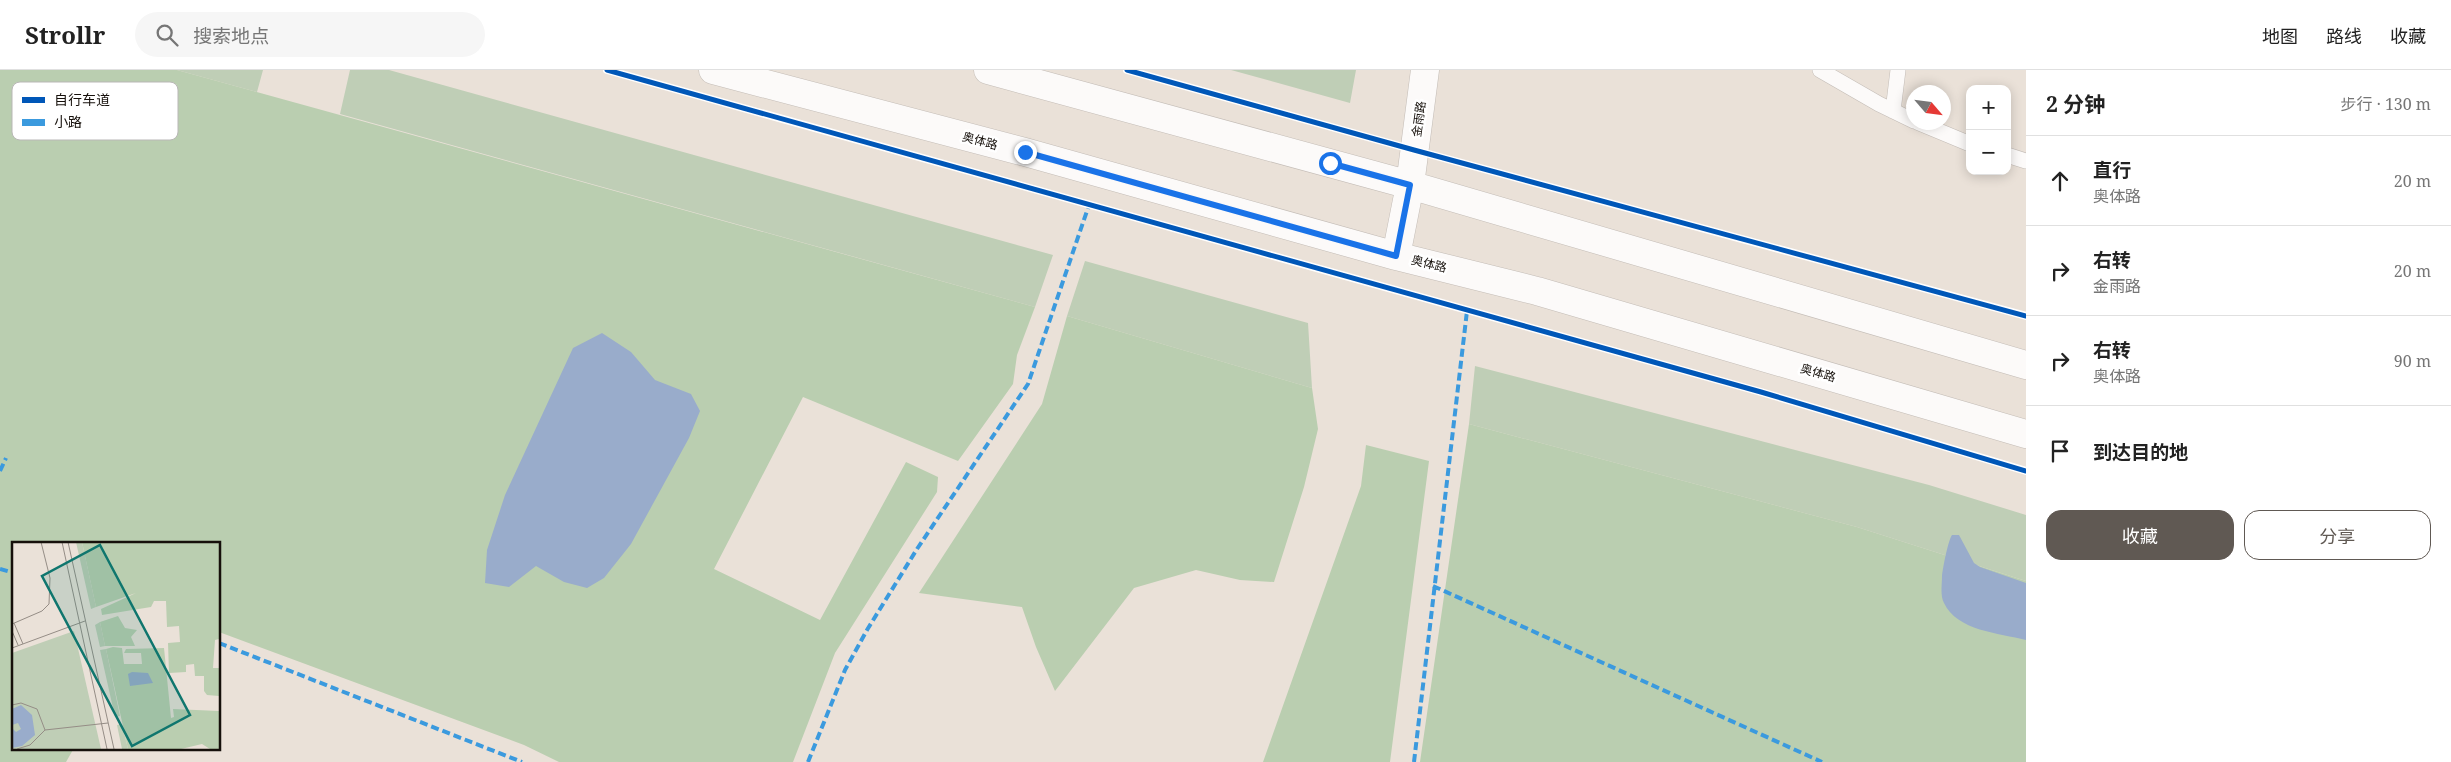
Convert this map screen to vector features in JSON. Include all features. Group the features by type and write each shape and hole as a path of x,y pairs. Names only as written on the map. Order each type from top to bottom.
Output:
{"main road":[{"name":"奥体路","path":"713,70 1025,152 1396,256 1537,290 2026,434"},
{"path":"988,70 1410,185 2026,365"},
{"name":"金雨路","path":"1396,256 1410,185 1425,70"}],"lane":[{"path":"1820,70 1906,117"},
{"path":"1893,111 1898,70"},
{"path":"1936,130 1966,142"},
{"path":"2011,156 2026,161"}],"green space":[{"path":"0,70 177,70 1035,307 1017,355 1013,384 958,461 803,397 714,569 820,620 906,462 938,477 937,492 835,653 793,762 559,762 524,745 220,632 220,542 12,542 12,750 73,750 66,762 0,762"},
{"path":"177,70 263,70 257,92"},
{"path":"350,70 389,70 1053,255 1035,307 340,114"},
{"path":"1231,70 1356,70 1350,103"},
{"path":"1085,261 1308,323 1312,388 1067,316"},
{"path":"1067,316 1312,388 1318,429 1304,487 1274,582 1240,580 1196,570 1134,588 1055,691 1036,647 1022,607 919,593 1042,404"},
{"path":"1475,366 1929,485 2026,515 2026,581 1857,527 1469,424"},
{"path":"1469,424 1857,527 2026,581 2026,762 1420,762"},
{"path":"1366,445 1429,461 1390,762 1263,762 1361,486"}],"water":[{"path":"602,333 631,352 655,380 691,394 700,411 689,438 631,544 604,578 587,588 564,582 536,566 509,587 485,583 487,550 505,495 573,348"},
{"path":"1952,535 1959,535 1974,563 1980,567 2026,583 2026,640 1992,633 1969,625 1958,620 1950,612 1943,600 1942,576"}],"marked path":[{"path":"808,762 845,670 867,630 917,549 1028,384 1089,205"},
{"path":"1414,762 1467,311"},
{"path":"0,471 6,458"},
{"path":"0,569 12,572"},
{"path":"1433,586 1822,762"},
{"path":"220,643 522,762"}],"cycle path":[{"path":"607,70 1761,392 2026,471"},
{"path":"1127,70 2026,316"}],"route":[{"path":"1025,152 1396,256 1410,185 1330,163"}]}
